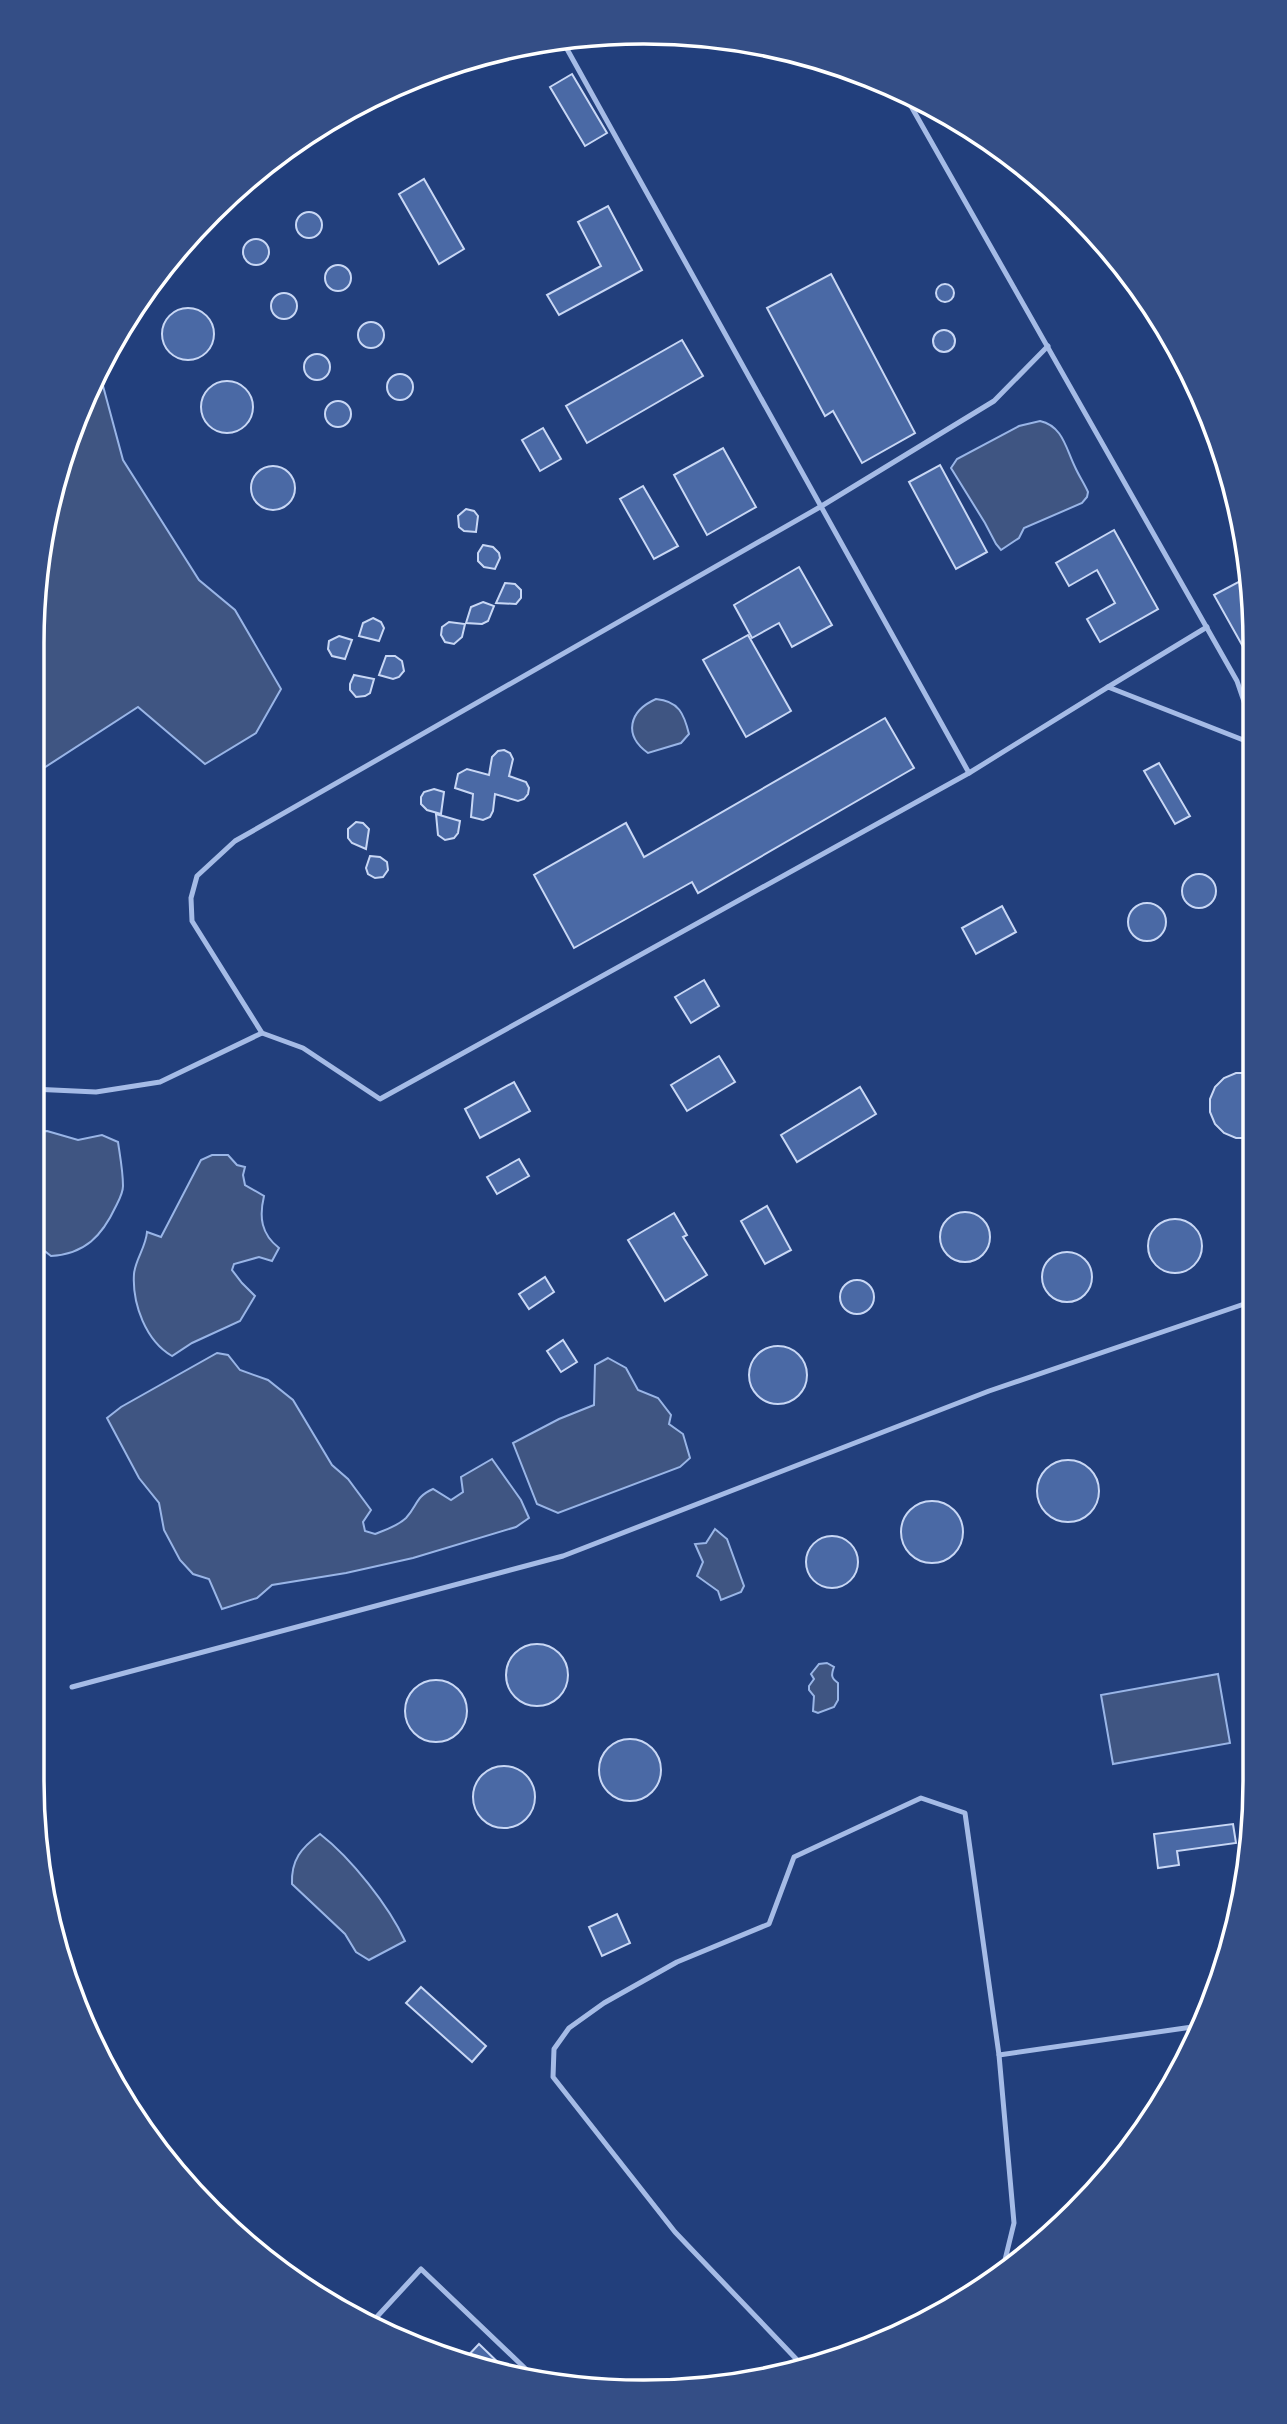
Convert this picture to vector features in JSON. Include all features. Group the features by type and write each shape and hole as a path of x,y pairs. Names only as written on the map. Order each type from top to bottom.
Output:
{"lane":[{"path":"567,49 969,773"},
{"path":"912,108 1207,627 1237,681 1243,699"},
{"path":"1048,346 994,401 820,507 235,841 197,876 191,898 192,921 262,1033 303,1048 380,1099 969,773 1207,627"},
{"path":"1108,687 1243,740"},
{"path":"44,1090 96,1092 160,1082 262,1033"},
{"path":"72,1687 563,1556 989,1391 1243,1304"},
{"path":"797,2360 674,2232 553,2077 554,2049 569,2028 604,2003 677,1962 769,1924 794,1857 921,1798 965,1813 999,2055 1014,2223 1005,2259"},
{"path":"999,2055 1190,2027"},
{"path":"377,2317 421,2269 526,2369"}],"water":[{"path":"103,385 123,460 199,580 235,610 281,689 256,733 205,764 138,707 44,768 44,644 49,565 64,488 89,414"},
{"path":"1040,421 1054,428 1063,439 1088,492 1087,497 1082,503 1024,528 1019,538 1001,550 951,468 957,459 1019,426"},
{"path":"656,699 670,702 679,710 689,734 681,743 648,753 635,739 632,724 640,710"},
{"path":"44,1131 78,1140 102,1135 118,1142 123,1180 120,1199 105,1226 91,1242 63,1255 51,1256 44,1250"},
{"path":"212,1155 228,1155 237,1165 245,1167 245,1185 264,1196 263,1225 268,1237 279,1248 272,1261 259,1257 234,1264 232,1270 255,1296 240,1321 192,1343 172,1356 155,1341 142,1321 135,1297 134,1274 147,1232 161,1237 201,1160"},
{"path":"217,1353 228,1355 240,1370 268,1380 293,1400 332,1465 348,1479 371,1510 363,1522 365,1531 375,1534 391,1528 406,1518 420,1498 433,1489 451,1500 463,1492 461,1477 492,1459 521,1500 529,1518 516,1527 413,1558 346,1573 272,1585 257,1598 222,1609 209,1579 193,1574 180,1560 164,1530 159,1503 139,1478 107,1418 121,1407"},
{"path":"608,1358 626,1368 638,1390 658,1398 671,1415 669,1424 683,1434 690,1458 680,1467 558,1513 537,1504 513,1443 559,1419 594,1405 595,1365"},
{"path":"715,1529 727,1539 744,1586 741,1592 721,1600 718,1591 697,1576 703,1562 695,1544 706,1543"},
{"path":"827,1663 834,1667 832,1676 838,1683 838,1700 834,1707 818,1713 813,1711 814,1696 809,1690 814,1679 811,1674 819,1664"},
{"path":"1218,1674 1230,1743 1113,1764 1101,1695"},
{"path":"320,1834 368,1883 405,1941 369,1960 356,1952 345,1934 292,1884 293,1868 298,1855"}],"building":[{"path":"572,74 607,133 585,146 550,87"},
{"path":"424,179 464,249 439,264 399,194"},
{"path":"608,206 642,270 559,315 547,295 601,266 578,222"},
{"path":"309,212 318,216 322,225 318,234 309,238 300,234 296,225 300,216"},
{"path":"256,239 265,243 269,252 265,261 256,265 247,261 243,252 247,243"},
{"path":"338,265 347,269 351,278 347,287 338,291 329,287 325,278 329,269"},
{"path":"831,274 915,433 862,463 833,411 825,416 767,308"},
{"path":"945,284 951,287 954,293 951,299 945,302 939,299 936,293 939,287"},
{"path":"284,293 293,297 297,306 293,315 284,319 275,315 271,306 275,297"},
{"path":"188,308 198,310 206,316 212,324 212,344 206,352 198,358 188,360 178,358 170,352 164,344 162,334 164,324 170,316 178,310"},
{"path":"371,322 380,326 384,335 380,344 371,348 362,344 358,335 362,326"},
{"path":"944,330 952,333 955,341 952,349 944,352 936,349 933,341 936,333"},
{"path":"682,340 703,376 587,443 566,406"},
{"path":"317,354 326,358 330,367 326,376 317,380 308,376 304,367 308,358"},
{"path":"400,374 409,378 413,387 409,396 400,400 391,396 387,387 391,378"},
{"path":"227,381 237,383 245,389 251,397 251,417 245,425 237,431 227,433 217,431 209,425 203,417 201,407 203,397 209,389 217,383"},
{"path":"338,401 347,405 351,414 347,423 338,427 329,423 325,414 329,405"},
{"path":"543,428 561,459 540,471 522,440"},
{"path":"723,448 756,507 707,535 674,475"},
{"path":"940,465 987,552 956,569 909,482"},
{"path":"273,466 282,467 289,472 294,479 294,497 289,504 282,509 273,510 264,509 257,504 252,497 251,488 252,479 257,472 264,467"},
{"path":"643,486 678,546 654,559 620,499"},
{"path":"466,509 474,511 478,516 476,532 464,531 459,527 458,516"},
{"path":"1114,530 1158,609 1100,642 1087,619 1115,603 1097,570 1069,586 1056,563"},
{"path":"483,545 493,547 499,553 500,558 495,569 484,567 478,561 478,553"},
{"path":"799,567 832,625 792,647 779,623 752,638 734,605"},
{"path":"1240,581 1243,647 1214,595"},
{"path":"505,583 515,584 521,590 521,598 516,604 496,603"},
{"path":"483,602 494,606 488,621 482,624 466,623 471,607"},
{"path":"373,618 381,622 384,628 379,641 359,636 363,623"},
{"path":"449,622 465,624 462,637 454,644 445,642 441,635 442,627"},
{"path":"748,635 791,711 746,737 703,660"},
{"path":"339,636 352,640 345,659 332,656 328,649 329,641"},
{"path":"386,656 395,656 402,661 404,671 399,677 393,679 379,675"},
{"path":"354,675 374,679 370,693 356,697 350,690"},
{"path":"885,718 914,768 698,893 692,882 574,948 534,875 626,823 644,857"},
{"path":"498,751 510,753 513,759 509,776 526,782 528,794 518,801 495,794 490,817 483,820 471,817 473,794 455,788 458,774 467,769 489,775 492,757"},
{"path":"1159,763 1190,816 1175,824 1144,771"},
{"path":"434,789 444,792 441,814 427,810 421,804 424,792"},
{"path":"436,814 460,821 458,833 454,838 445,840 438,835"},
{"path":"356,822 363,823 369,829 366,849 352,843 348,838 348,829"},
{"path":"370,856 380,857 387,862 388,870 383,877 375,878 368,874 366,868"},
{"path":"1199,874 1211,879 1216,891 1211,903 1199,908 1187,903 1182,891 1187,879"},
{"path":"1147,903 1160,909 1166,922 1160,935 1147,941 1134,935 1128,922 1134,909"},
{"path":"1002,906 1016,932 976,954 962,928"},
{"path":"704,980 719,1006 691,1023 675,997"},
{"path":"719,1056 735,1082 687,1111 671,1085"},
{"path":"1243,1073 1243,1138 1224,1133 1215,1124 1210,1112 1210,1099 1215,1087 1224,1078"},
{"path":"514,1082 530,1111 480,1138 465,1109"},
{"path":"860,1087 876,1114 797,1162 781,1135"},
{"path":"519,1159 529,1176 497,1194 487,1177"},
{"path":"767,1206 791,1250 765,1264 741,1221"},
{"path":"965,1212 982,1220 990,1237 982,1254 965,1262 948,1254 940,1237 948,1220"},
{"path":"674,1213 687,1235 683,1237 707,1275 665,1301 628,1240"},
{"path":"1175,1219 1194,1227 1202,1246 1194,1265 1175,1273 1156,1265 1148,1246 1156,1227"},
{"path":"1067,1252 1084,1260 1092,1277 1084,1294 1067,1302 1050,1294 1042,1277 1050,1260"},
{"path":"545,1277 554,1292 529,1309 519,1294"},
{"path":"857,1280 869,1285 874,1297 869,1309 857,1314 845,1309 840,1297 845,1285"},
{"path":"563,1340 577,1362 561,1372 547,1351"},
{"path":"772,1346 784,1346 799,1354 807,1369 807,1381 799,1396 784,1404 772,1404 757,1396 749,1381 749,1369 757,1354"},
{"path":"1062,1460 1074,1460 1090,1469 1097,1479 1097,1503 1090,1513 1074,1522 1062,1522 1051,1517 1042,1508 1037,1497 1037,1485 1042,1474 1051,1465"},
{"path":"926,1501 938,1501 954,1510 961,1520 961,1544 954,1554 938,1563 926,1563 915,1558 906,1549 901,1538 901,1526 906,1515 915,1506"},
{"path":"832,1536 842,1538 850,1544 856,1552 856,1572 850,1580 842,1586 832,1588 822,1586 814,1580 808,1572 806,1562 808,1552 814,1544 822,1538"},
{"path":"531,1644 543,1644 559,1653 566,1663 566,1687 559,1697 543,1706 531,1706 520,1701 511,1692 506,1681 506,1669 511,1658 520,1649"},
{"path":"430,1680 442,1680 458,1689 465,1699 465,1723 458,1733 442,1742 430,1742 419,1737 410,1728 405,1717 405,1705 410,1694 419,1685"},
{"path":"624,1739 636,1739 652,1748 659,1758 659,1782 652,1792 636,1801 624,1801 613,1796 604,1787 599,1776 599,1764 604,1753 613,1744"},
{"path":"498,1766 510,1766 526,1775 533,1785 533,1809 526,1819 510,1828 498,1828 487,1823 478,1814 473,1803 473,1791 478,1780 487,1771"},
{"path":"1233,1824 1236,1843 1177,1851 1179,1865 1158,1868 1154,1834"},
{"path":"617,1914 630,1943 602,1956 589,1927"},
{"path":"421,1987 486,2046 472,2062 406,2003"},
{"path":"479,2344 498,2362 488,2360 470,2354"}]}
